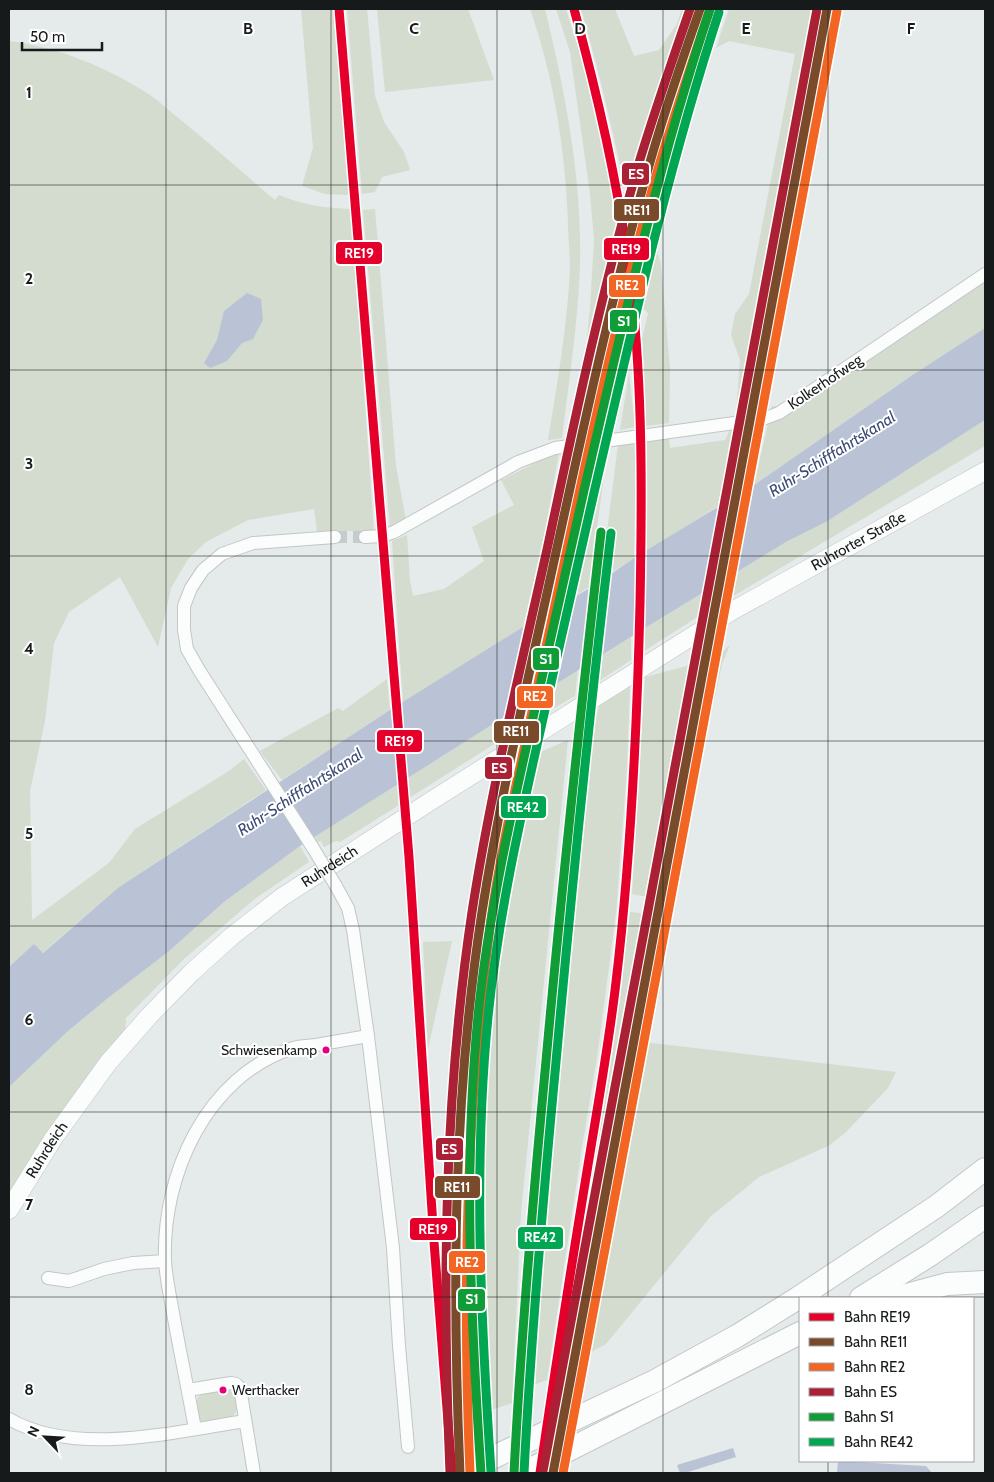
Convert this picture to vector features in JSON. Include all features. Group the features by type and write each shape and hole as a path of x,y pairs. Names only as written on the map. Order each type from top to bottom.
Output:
{"highway":[{"path":"800,1297 938,1206 985,1169"},
{"path":"863,1297 930,1255 985,1217"},
{"path":"899,1297 947,1284 985,1282"},
{"path":"463,1473 498,1454 655,1381 737,1336 799,1297"},
{"path":"523,1473 799,1334"}],"main road":[{"name":"Ruhrorter Straße","path":"732,611 985,472"},
{"name":"Ruhrdeich","path":"9,1210 53,1139 108,1064 149,1016 185,979 232,936 282,897 332,864 732,611"}],"street":[{"name":"Kolkerhofweg","path":"365,537 382,536 394,532 518,462 555,448 763,419 779,413 985,274"},
{"path":"329,538 252,542 222,554 203,570 191,588 184,606 184,630 187,649 199,670 267,775 348,908 354,930 393,1248 407,1446"},
{"path":"195,1428 165,1261 167,1221 176,1180 189,1146 208,1111 232,1084 260,1064 294,1048 368,1036"},
{"path":"48,1278 69,1281 104,1269 133,1263 165,1261"},
{"path":"188,1390 232,1383 240,1388 254,1473"},
{"path":"9,1419 27,1428 53,1436 94,1439 151,1435 245,1421"}],"green space":[{"path":"301,9 334,9 349,195 325,194 302,186 313,148"},
{"path":"347,9 367,9 375,96 384,122 404,152 410,170 382,177 375,192 362,194"},
{"path":"377,9 468,9 494,80 385,92"},
{"path":"530,9 545,9 552,40 571,135 580,231 577,308 562,438 548,440 564,335 569,292 570,258 564,167 557,114 546,61"},
{"path":"556,9 566,9 579,51 600,131 611,189 617,239 610,272 611,291 589,368 584,366 590,309 594,239 590,194 570,52"},
{"path":"581,9 615,9 634,56 659,50 677,24 682,9 693,9 660,111 631,215 602,86"},
{"path":"729,9 820,9 747,412 736,415 740,360 731,335 735,314 749,294 795,54 729,41 716,48"},
{"path":"9,41 46,48 82,60 134,85 150,95 275,200 279,195 314,205 351,209 374,531 317,531 314,509 248,520 206,542 188,559 171,588 158,647 120,577 69,612 54,643 45,721 30,791 32,920 109,863 135,829 229,771 244,759 266,790 119,887 42,953 34,945 9,967"},
{"path":"375,209 396,466 406,520 390,527 363,210"},
{"path":"657,250 661,265 670,369 669,423 646,426 642,339 648,313 643,308"},
{"path":"985,270 985,328 914,374 754,485 772,406 782,407"},
{"path":"629,373 635,427 620,430"},
{"path":"985,420 985,446 725,601 729,577 786,542 826,522"},
{"path":"744,428 732,497 646,552 647,441 669,438 670,448 725,440 730,430"},
{"path":"636,442 634,558 601,579 618,445"},
{"path":"608,446 589,587 564,603 599,448"},
{"path":"559,453 545,532 523,627 403,703 392,541 407,535 410,581 413,596 444,589 484,561 472,527 514,505 501,480 549,456"},
{"path":"714,586 710,609 644,651 645,628"},
{"path":"631,637 631,660 590,687 592,662"},
{"path":"730,645 722,664 689,817 673,906 667,896 714,660"},
{"path":"698,663 653,898 632,894 645,677"},
{"path":"578,670 575,696 537,718 543,693"},
{"path":"387,679 390,710 282,780 260,751 338,708 343,711"},
{"path":"630,686 627,768 616,913 597,1058 547,1380 533,1385 532,1335 539,1215 586,746 600,704"},
{"path":"502,718 496,743 409,798 407,778"},
{"path":"568,740 521,1213 512,1403 482,1413 476,1279 476,1138 481,1059 493,952 506,869 529,757"},
{"path":"397,784 399,805 340,842 336,841 324,847 321,841 317,842 315,836"},
{"path":"300,846 309,862 256,898 185,958 126,1018 125,1033 14,1190 9,1192 9,1087 67,1032 108,998 168,952 224,902"},
{"path":"630,912 650,914 567,1364 559,1369 617,1015"},
{"path":"452,941 428,1049 423,942"},
{"path":"644,1042 896,1072 888,1088 846,1132 830,1145 759,1177 710,1217 606,1344 578,1359"},
{"path":"228,1388 234,1395 237,1410 232,1418 203,1422 198,1418 195,1405 198,1397 207,1391"}],"water":[{"path":"247,293 261,299 263,320 253,339 242,343 227,361 210,368 204,363 217,340 224,311"},
{"name":"Ruhr-Schifffahrtskanal","path":"985,328 985,420 826,522 786,542 645,628 300,846 224,902 168,952 108,998 67,1032 9,1087 9,967 34,944 43,953 119,887 390,710 754,485 914,374"},
{"path":"733,1448 736,1457 680,1473 677,1465"},
{"path":"838,1462 856,1462 926,1466 932,1473 837,1473"}],"pier":[{"path":"742,488 726,582 714,589 733,494"},
{"path":"400,702 407,781 398,787 391,707"}],"tunnel":[{"path":"335,537 365,537"}],"rail line":[{"name":"RE19","path":"339,9 409,857 434,1242 452,1473"},
{"name":"RE19","path":"540,1473 607,1051 616,982 626,888 637,698 640,604 640,405 631,285 621,215 608,146 574,9"},
{"name":"ES","path":"450,1473 446,1333 448,1192 456,1052 472,912 507,728 601,307 638,166 690,9"},
{"name":"RE11","path":"460,1473 456,1333 457,1192 465,1052 482,912 516,732 610,314 653,152 700,9"},
{"name":"S1","path":"481,1473 474,1359 470,1187 473,1073 482,979 500,868 626,311 673,129 710,9"},
{"name":"ES","path":"543,1471 817,9"},
{"name":"RE11","path":"553,1473 827,9"},
{"name":"RE2","path":"563,1473 837,11"},
{"name":"RE2","path":"470,1473 466,1334 468,1196 476,1058 494,898 515,788 619,317 656,176 709,12"},
{"name":"RE42","path":"491,1472 484,1358 480,1188 483,1074 492,980 510,869 593,497 666,192 719,12"},
{"name":"S1","path":"514,1473 524,1318 541,1112 565,862 601,532"},
{"name":"RE42","path":"524,1473 542,1216 568,929 611,533"}],"place":[{"name":"Schwiesenkamp","path":"326,1050"},
{"name":"Werthacker","path":"223,1390"}]}
